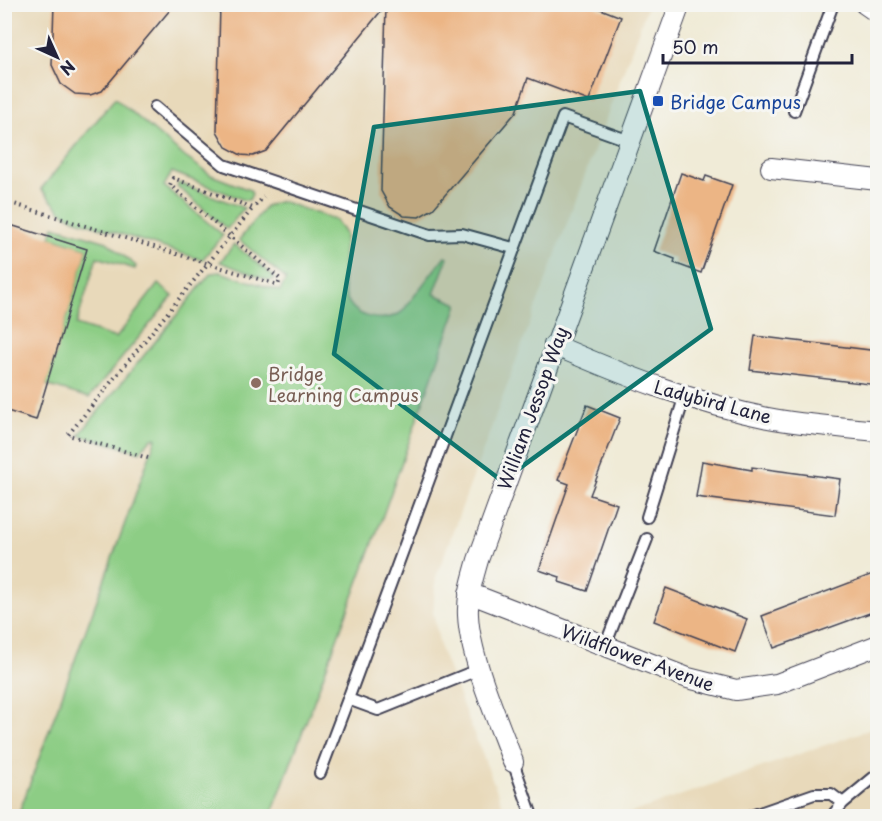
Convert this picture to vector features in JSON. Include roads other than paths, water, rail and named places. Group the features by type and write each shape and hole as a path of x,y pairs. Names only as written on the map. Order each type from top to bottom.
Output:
{"street":[{"name":"William Jessop Way","path":"513,762 480,669 468,617 469,593 478,560 554,345 680,4"},
{"path":"865,4 878,13"},
{"path":"771,168 878,180"},
{"name":"Ladybird Lane","path":"554,345 611,370 685,395 770,418 878,431"},
{"name":"Wildflower Avenue","path":"469,593 688,678 736,690 777,684 878,645"}],"lane":[{"path":"794,111 833,4"},
{"path":"155,107 224,165 430,235 462,234 513,248"},
{"path":"320,773 563,117 630,141"},
{"path":"647,517 685,395"},
{"path":"605,646 647,539"},
{"path":"348,699 378,710 480,669"},
{"name":"William Jessop Way","path":"513,762 532,816"},
{"path":"832,816 843,803 878,774"},
{"path":"751,816 814,794 831,794 843,803"}],"place":[{"name":"Bridge Campus","path":"658,101"},
{"name":"Bridge Learning Campus","path":"256,383"}]}
